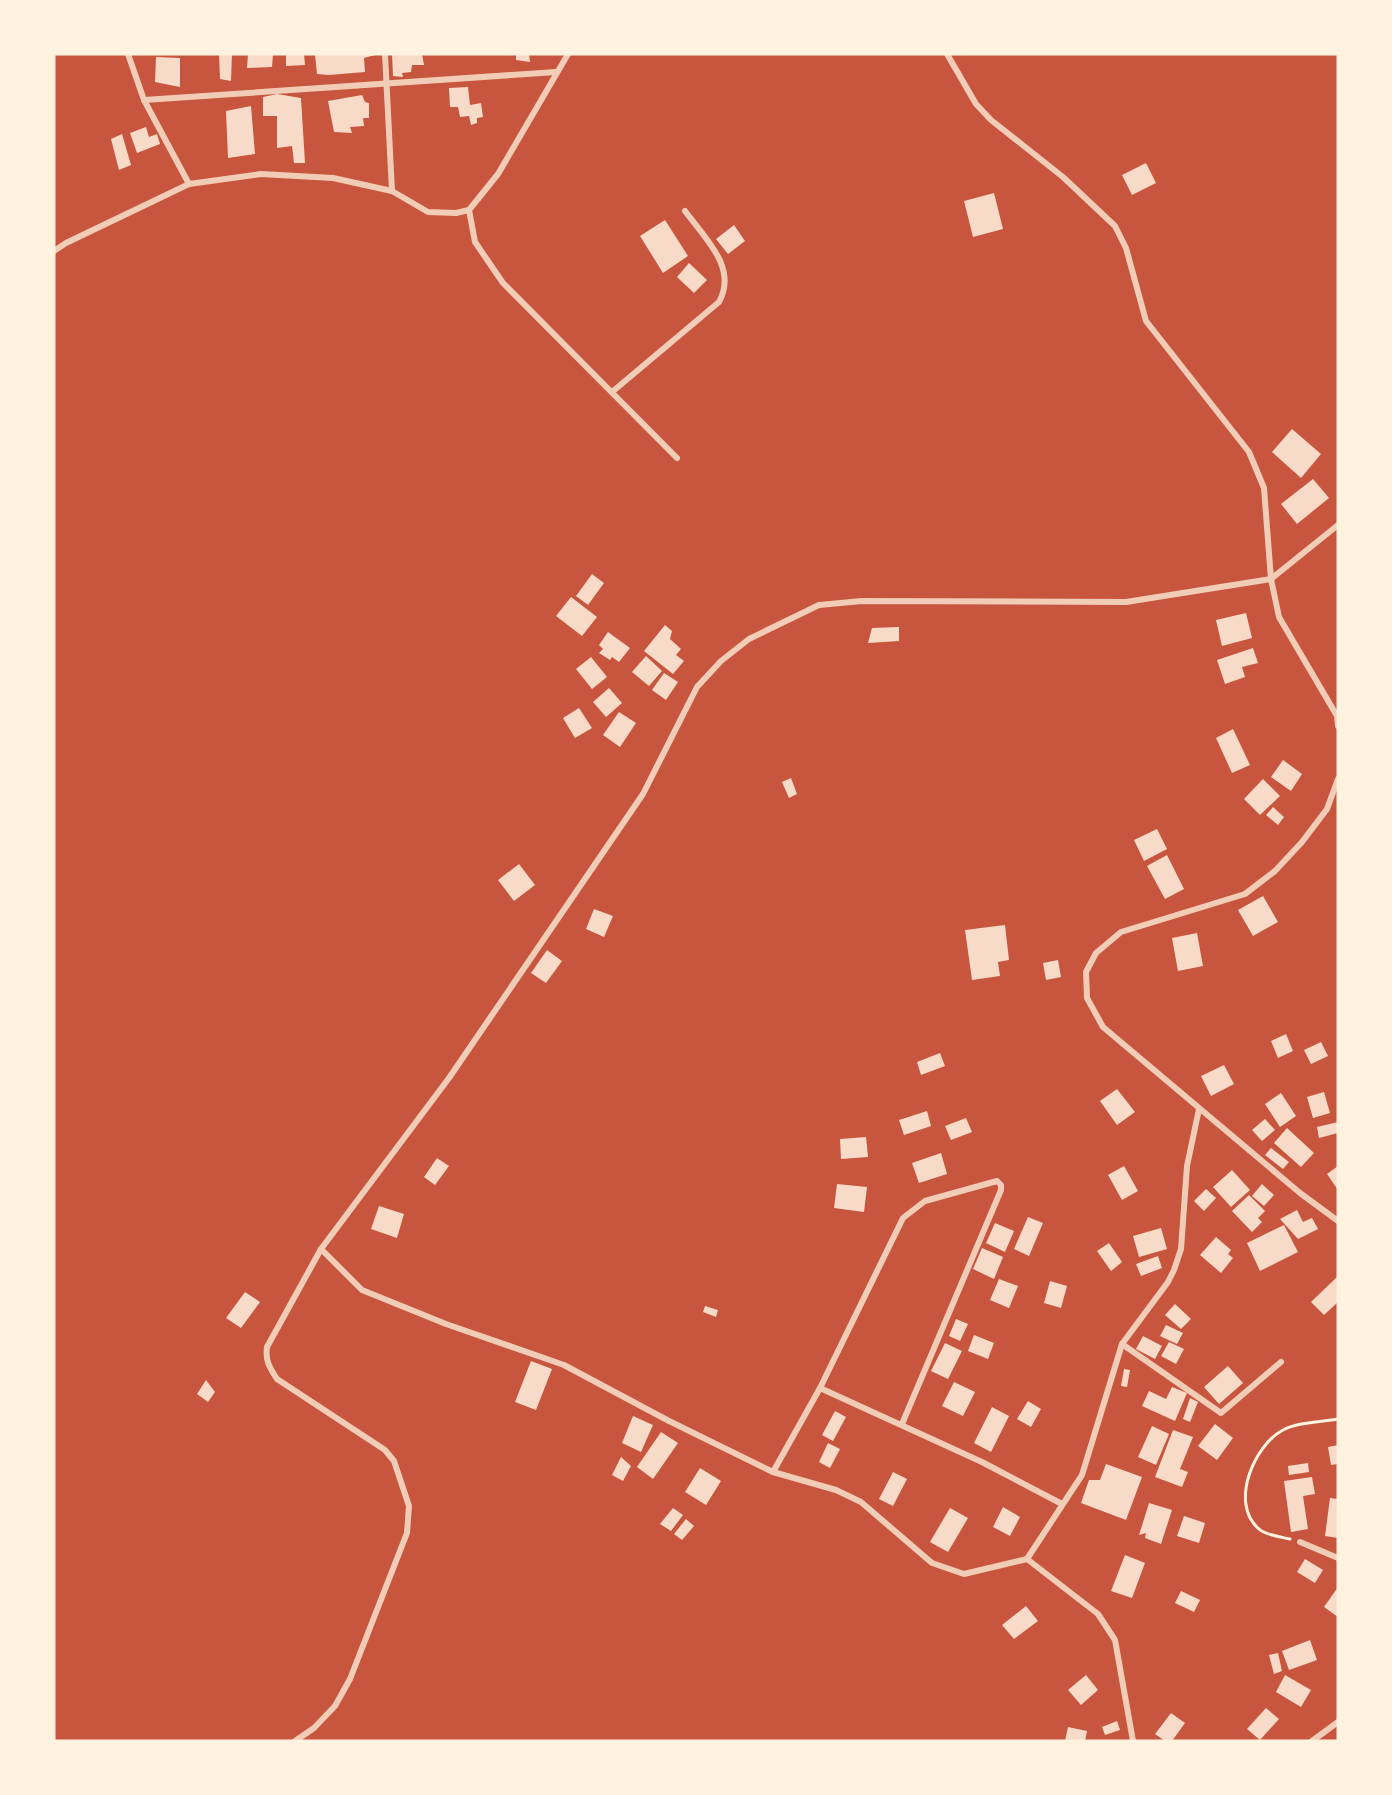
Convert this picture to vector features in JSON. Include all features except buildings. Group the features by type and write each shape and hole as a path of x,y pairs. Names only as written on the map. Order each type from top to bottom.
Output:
{"street":[{"path":"128,54 144,100 189,184"},
{"path":"385,54 392,191"},
{"path":"54,251 66,243 189,184 261,174 333,178 392,191 428,212 456,213 469,210 498,174 568,54"},
{"path":"947,54 976,104 991,120 1081,192 1115,225 1126,248 1146,321 1248,452 1260,474 1265,496 1271,579 1279,617 1337,716 1338,726"},
{"path":"144,100 556,72"},
{"path":"469,210 475,242 503,283 677,458"},
{"path":"612,392 719,302 725,292 726,282 719,258 685,211"},
{"path":"295,1741 314,1728 334,1706 350,1679 407,1533 409,1506 394,1461 385,1450 278,1379 269,1367 266,1356 267,1347 321,1249 449,1078 643,794 697,687 721,661 749,639 819,605 862,601 1126,602 1271,579 1338,525"},
{"path":"1338,779 1327,808 1302,842 1275,870 1245,894 1120,932 1096,952 1086,972 1087,998 1103,1028 1300,1193 1338,1221"},
{"path":"321,1249 362,1290 446,1324 564,1365 669,1421 773,1472 836,1490 861,1502 932,1563 964,1575 1027,1559 1083,1475 1122,1344 1168,1282 1181,1250 1187,1166 1199,1108"},
{"path":"773,1472 820,1388 903,1218 925,1201 996,1181 1001,1185 1001,1190 902,1424"},
{"path":"1122,1344 1221,1413 1281,1362"},
{"path":"820,1388 902,1424 1062,1504"},
{"path":"1300,1542 1338,1558"},
{"path":"1027,1559 1098,1614 1115,1640 1133,1741"},
{"path":"1312,1741 1338,1722"}],"path":[{"path":"1300,1542 1260,1531 1250,1518 1246,1504 1246,1484 1270,1439 1285,1429 1338,1419"}]}
